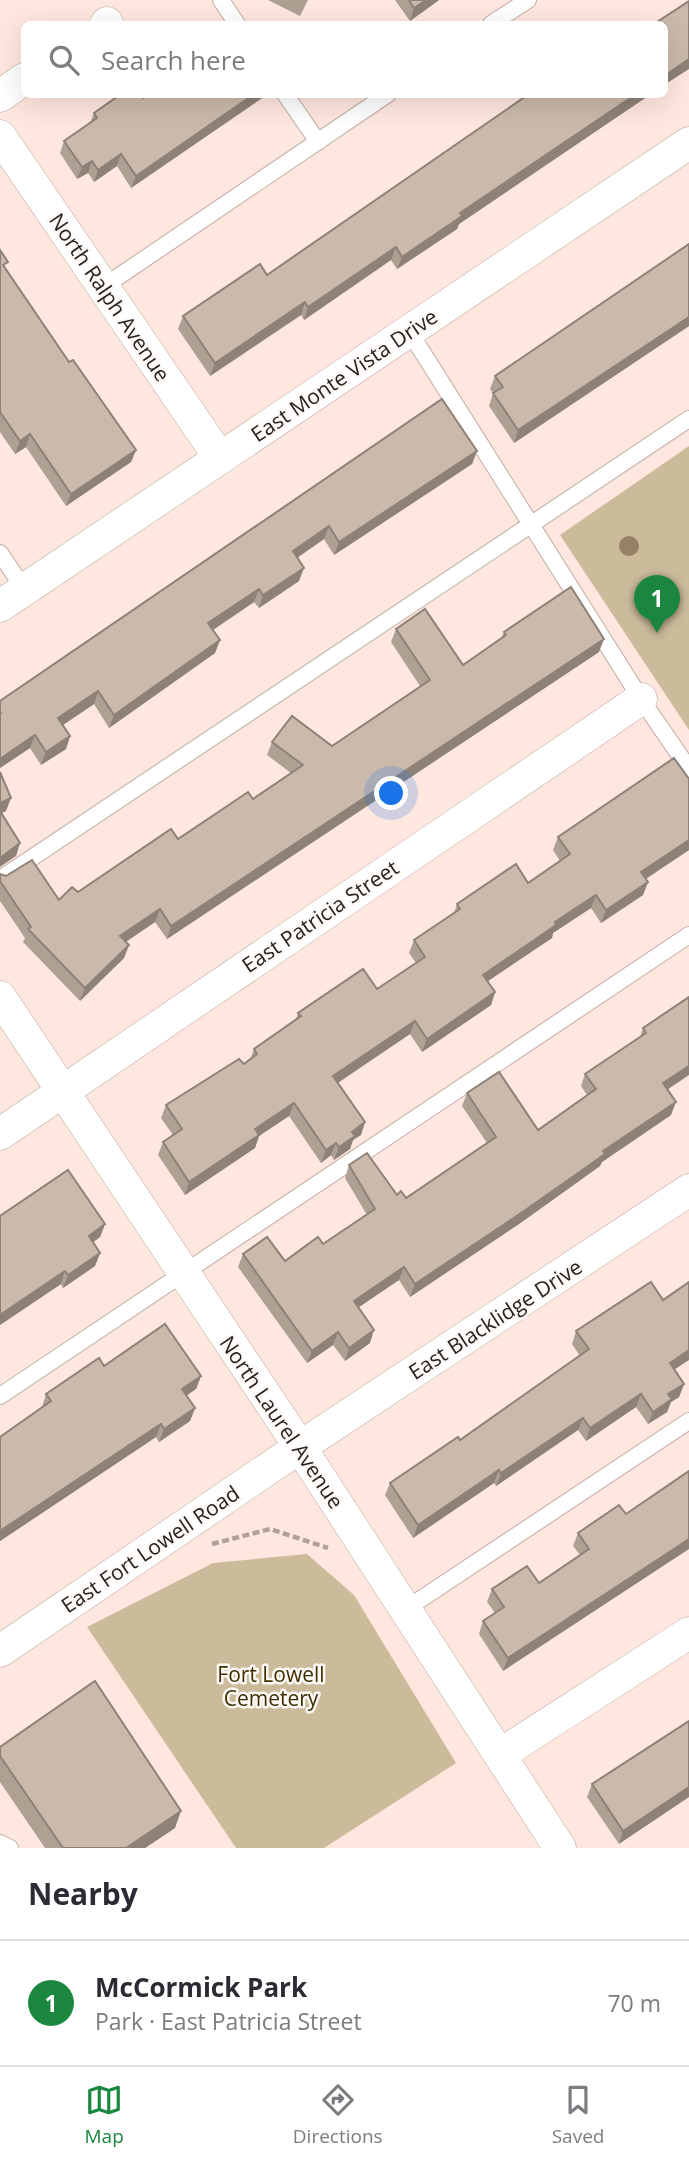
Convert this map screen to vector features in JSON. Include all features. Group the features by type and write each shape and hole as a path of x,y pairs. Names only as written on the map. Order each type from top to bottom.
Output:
{"street":[{"path":"0,96 21,81"},
{"name":"North Ralph Avenue","path":"0,136 220,458"},
{"name":"East Monte Vista Drive","path":"12,598 689,144"},
{"name":"East Patricia Street","path":"0,1133 641,699"},
{"name":"North Laurel Avenue","path":"0,997 61,1093 300,1447 561,1848"},
{"name":"East Blacklidge Drive","path":"300,1447 689,1190"},
{"name":"East Fort Lowell Road","path":"0,1651 300,1447"},
{"path":"501,1754 689,1633"}],"lane":[{"path":"220,0 235,21"},
{"path":"496,21 528,0"},
{"path":"288,98 318,142"},
{"path":"103,287 382,98"},
{"path":"409,331 641,699 689,769"},
{"path":"0,879 689,419"},
{"path":"0,552 12,598"},
{"path":"0,1396 689,935"},
{"path":"406,1609 689,1421"},
{"path":"0,1843 10,1848"}],"path":[{"path":"202,1547 270,1529 324,1545 333,1553"}],"green space":[{"path":"689,446 689,730 560,535"},
{"name":"Fort Lowell Cemetery","path":"307,1554 354,1595 456,1763 324,1848 236,1848 87,1627 213,1563"}],"building":[{"path":"409,0 426,0 414,8"},
{"path":"689,1 689,59 668,73 668,21 659,21"},
{"path":"115,98 248,98 136,176 121,154 98,170 92,161 82,167 64,141 97,118 94,113"},
{"path":"523,98 630,98 460,213 462,216 402,257 396,247 308,307 305,302 215,363 183,316 260,264 267,275"},
{"path":"689,244 689,317 518,430 493,393 503,387 495,376"},
{"path":"0,250 8,262 3,265 69,362 73,360 136,450 71,494 30,434 20,441 0,412"},
{"path":"442,399 477,451 339,542 329,526 293,551 304,568 263,595 259,589 208,623 220,640 114,715 98,691 58,718 70,736 46,752 35,735 0,759 0,701"},
{"path":"571,587 604,639 171,926 160,909 120,936 129,945 85,988 28,929 31,927 0,881 0,874 6,876 32,860 59,900 72,887 78,892 171,829 178,839 248,792 253,799 303,765 272,742 292,716 332,746 430,680 396,629 425,609 463,665 506,635 504,632"},
{"path":"674,758 689,779 689,840 641,872 648,882 606,910 596,895 555,922 556,925 483,975 495,992 427,1039 415,1021 333,1076 365,1122 352,1132 355,1136 339,1147 336,1143 326,1150 294,1103 255,1129 259,1135 189,1182 163,1142 182,1129 166,1105 239,1059 244,1064 257,1054 254,1049 301,1016 298,1013 363,969 377,989 425,957 414,940 460,909 457,904 516,864 528,883 570,854 558,837"},
{"path":"0,772 11,798 0,803"},
{"path":"0,811 20,843 0,858"},
{"path":"689,997 689,1066 663,1083 676,1102 603,1151 605,1154 524,1211 415,1284 404,1267 354,1301 374,1330 349,1348 338,1332 312,1351 243,1254 267,1237 285,1261 318,1237 323,1244 375,1209 349,1165 367,1153 397,1195 401,1191 406,1198 496,1137 467,1093 499,1072 538,1130 596,1089 585,1074 646,1033 643,1028"},
{"path":"68,1170 105,1224 89,1236 100,1253 68,1275 65,1271 0,1315 0,1216"},
{"path":"651,1282 663,1300 689,1282 689,1350 670,1363 684,1384 668,1394 672,1399 653,1412 641,1394 590,1428 583,1418 418,1525 390,1483 458,1437 460,1440 589,1349 576,1331"},
{"path":"165,1324 201,1376 182,1389 195,1408 164,1429 161,1424 0,1531 0,1437 51,1401 46,1394 99,1358 104,1366"},
{"path":"689,1471 689,1539 508,1658 483,1621 504,1607 492,1589 527,1566 539,1583 589,1549 578,1533 619,1505 626,1514"},
{"path":"95,1681 181,1811 126,1848 63,1848 0,1756 0,1747"},
{"path":"689,1721 689,1787 623,1831 592,1784"}],"place":[{"name":"McCormick Park","path":"657,633"}]}
